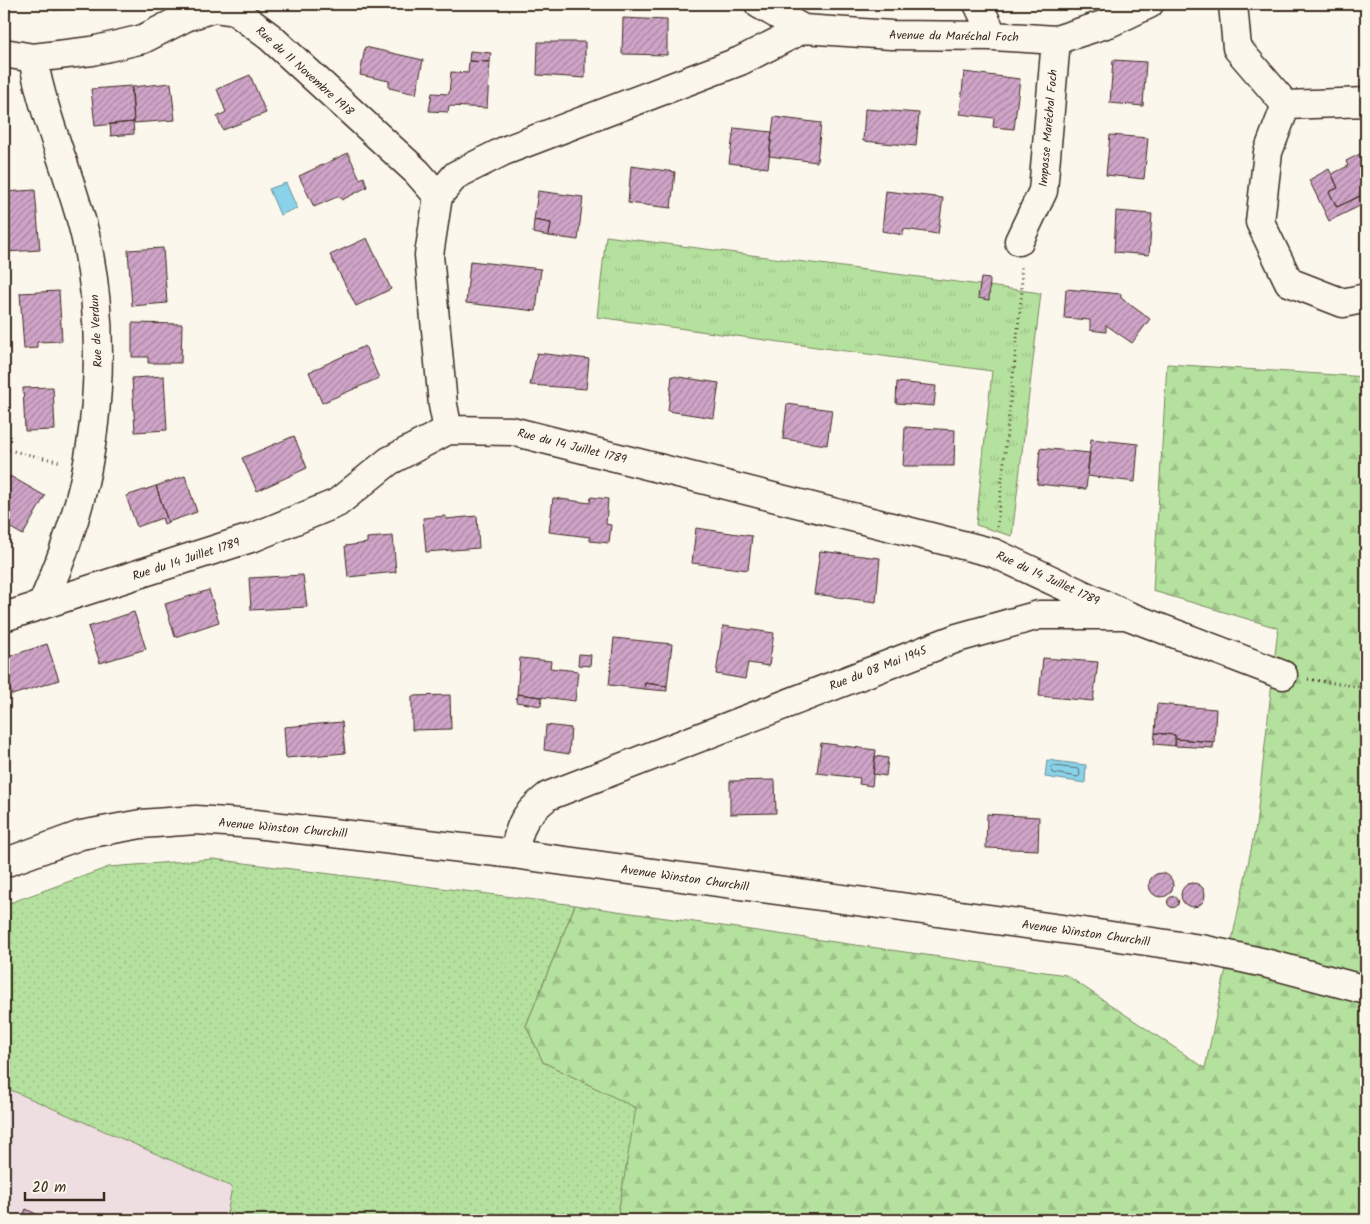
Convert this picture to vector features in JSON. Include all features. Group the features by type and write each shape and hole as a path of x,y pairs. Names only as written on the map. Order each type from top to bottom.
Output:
{"street":[{"name":"Avenue du Maréchal Foch","path":"760,4 803,29 891,35 993,36 1056,40 1109,24 1149,4"},
{"path":"978,4 993,36"},
{"path":"1233,4 1237,48 1286,105"},
{"name":"Rue du 11 Novembre 1918","path":"4,52 33,58 92,51 143,39 186,17 213,8 235,11 270,36 417,172 438,196"},
{"path":"448,430 443,405 429,255 438,196 456,175 504,151 740,61 803,29"},
{"name":"Impasse Maréchal Foch","path":"1019,241 1043,192 1056,40"},
{"name":"Rue de Verdun","path":"33,58 44,106 71,184 84,231 98,316 98,376 86,468 68,540 42,605"},
{"path":"1286,105 1366,102"},
{"path":"1286,105 1268,152 1260,222 1289,282 1343,303 1366,298"},
{"name":"Rue du 14 Juillet 1789","path":"4,617 254,537 337,503 389,461 448,430 512,431 994,553 1126,615"},
{"name":"Rue du 08 Mai 1945","path":"514,854 518,834 527,813 548,796 957,638 1039,615 1126,615 1283,675"},
{"name":"Avenue Winston Churchill","path":"4,863 81,835 140,824 196,820 362,835 514,854 1201,950 1265,962 1366,990"}],"path":[{"path":"994,553 1022,291 1019,241"},
{"path":"4,449 86,468"},
{"path":"1283,675 1366,688"}],"shaded area":[{"path":"4,1087 233,1187 226,1220 4,1220"}],"green space":[{"path":"606,236 1041,293 1012,536 976,525 992,371 597,317"},
{"path":"1167,364 1366,377 1366,1220 617,1220 636,1108 543,1062 526,1026 575,905 1066,975 1205,1068 1256,826 1278,628 1153,591"},
{"path":"213,859 575,905 526,1026 543,1062 637,1108 617,1220 226,1220 232,1187 4,1087 4,905 109,867"}],"water":[{"path":"286,183 297,208 280,215 269,189"},
{"path":"1047,760 1086,765 1085,783 1045,777"}],"building":[{"path":"52,4 95,4 95,8 53,10"},
{"path":"623,18 667,20 667,55 622,54"},
{"path":"538,42 585,42 585,78 537,75"},
{"path":"365,47 423,60 416,94 389,88 389,81 360,75"},
{"path":"470,51 491,53 490,62 469,61"},
{"path":"1113,60 1146,62 1143,106 1110,103"},
{"path":"469,61 490,62 487,108 449,106 448,112 429,111 432,93 449,94 451,72 468,73"},
{"path":"964,72 1020,79 1014,129 993,127 994,118 960,114"},
{"path":"250,75 266,113 223,130 217,117 226,112 217,89"},
{"path":"171,83 175,120 134,123 132,87"},
{"path":"131,86 134,122 95,126 91,89"},
{"path":"865,109 919,113 916,146 863,141"},
{"path":"774,117 821,123 817,162 769,156"},
{"path":"133,122 134,134 111,136 110,124"},
{"path":"734,128 772,132 768,168 729,163"},
{"path":"1110,135 1148,138 1144,179 1106,175"},
{"path":"1366,151 1366,193 1337,207 1329,192 1338,188 1332,174 1348,166 1346,161"},
{"path":"348,153 360,179 364,177 367,187 342,200 339,196 314,207 299,176"},
{"path":"631,166 675,172 671,208 628,203"},
{"path":"1329,169 1338,188 1329,192 1337,207 1365,194 1366,203 1329,221 1309,180"},
{"path":"35,190 40,250 6,252 4,192"},
{"path":"538,191 583,197 578,240 549,236 551,223 534,220"},
{"path":"886,191 943,198 938,234 904,229 903,235 882,231"},
{"path":"1116,211 1152,214 1149,255 1114,252"},
{"path":"534,220 551,223 549,236 533,233"},
{"path":"367,238 391,289 356,306 330,255"},
{"path":"163,248 167,303 132,306 128,250"},
{"path":"470,261 541,269 536,311 466,303"},
{"path":"981,278 990,279 989,300 978,298"},
{"path":"1066,289 1121,294 1121,298 1150,319 1132,343 1106,325 1106,332 1090,330 1090,320 1064,318"},
{"path":"59,291 62,341 37,342 37,348 24,349 20,293"},
{"path":"132,323 182,324 181,363 148,363 148,357 132,357"},
{"path":"365,346 379,378 322,403 309,372"},
{"path":"537,353 589,359 586,389 530,385"},
{"path":"164,376 167,430 135,432 132,378"},
{"path":"672,376 719,383 714,418 668,411"},
{"path":"897,382 936,386 934,406 896,403"},
{"path":"53,387 55,430 25,431 23,388"},
{"path":"787,404 832,410 827,445 783,439"},
{"path":"905,427 955,430 954,466 903,466"},
{"path":"294,436 307,468 257,491 242,458"},
{"path":"1091,439 1138,444 1135,482 1087,476"},
{"path":"1040,448 1090,453 1086,489 1037,484"},
{"path":"10,476 45,496 23,535 4,524 4,487"},
{"path":"185,476 197,512 168,522 156,486"},
{"path":"156,486 168,522 164,524 162,518 137,527 126,496"},
{"path":"591,497 608,499 606,524 611,525 609,543 590,541 590,537 549,532 553,498 590,503"},
{"path":"446,516 446,519 477,516 479,548 426,552 423,518"},
{"path":"696,528 752,536 748,570 692,563"},
{"path":"393,536 396,572 348,577 345,546 367,543 367,538"},
{"path":"820,551 880,558 876,602 814,594"},
{"path":"303,575 307,607 251,610 249,578"},
{"path":"209,590 219,622 175,637 165,604"},
{"path":"134,612 146,649 100,663 88,627"},
{"path":"723,626 774,633 769,666 748,663 745,679 716,674"},
{"path":"614,638 672,644 667,686 645,683 644,689 609,685"},
{"path":"47,644 59,680 12,695 4,671 4,658"},
{"path":"579,654 591,655 590,666 578,665"},
{"path":"520,658 551,661 550,668 578,671 575,701 517,694"},
{"path":"1043,658 1098,662 1093,701 1039,696"},
{"path":"645,683 667,686 667,691 644,689"},
{"path":"517,694 542,697 541,706 516,702"},
{"path":"450,695 451,729 412,730 412,696"},
{"path":"1157,704 1216,709 1214,742 1176,739 1175,735 1155,733"},
{"path":"342,722 345,753 286,758 284,727"},
{"path":"546,725 571,728 569,754 544,750"},
{"path":"1155,733 1175,735 1175,746 1154,744"},
{"path":"1176,739 1214,742 1213,748 1175,746"},
{"path":"821,743 876,750 872,786 859,784 860,778 817,773"},
{"path":"875,756 888,758 886,776 873,774"},
{"path":"775,780 776,813 730,814 730,781"},
{"path":"987,814 1039,817 1038,850 986,848"},
{"path":"1161,873 1166,874 1172,880 1172,890 1166,896 1161,897 1156,896 1150,890 1149,885 1150,880 1156,874"},
{"path":"1193,883 1198,884 1204,890 1204,900 1198,906 1193,907 1188,906 1182,900 1181,895 1182,890 1188,884"},
{"path":"1173,896 1179,902 1173,908 1167,902"},
{"path":"26,1209 42,1217 40,1220 21,1220"}]}
